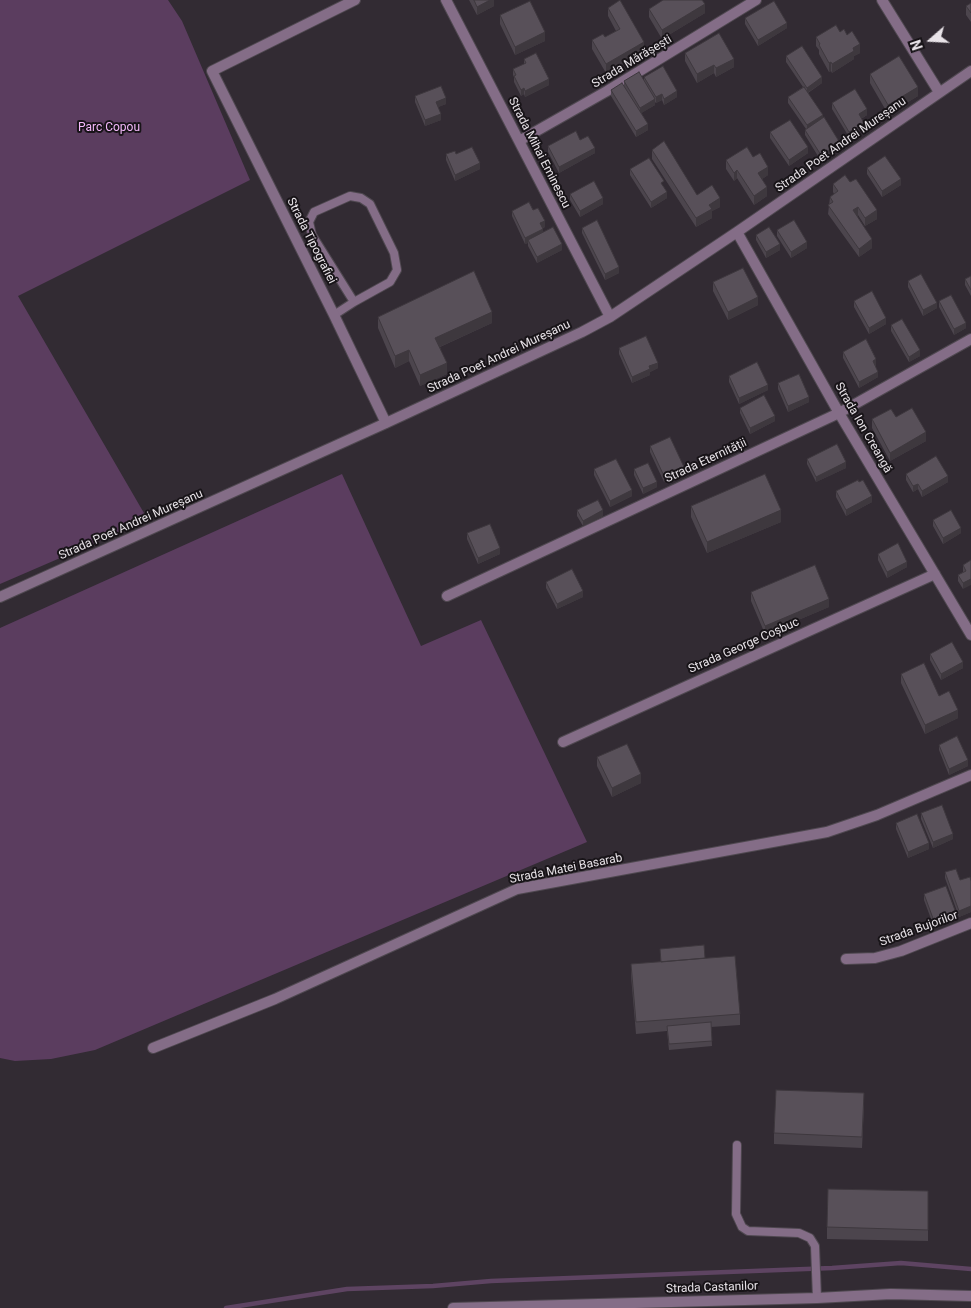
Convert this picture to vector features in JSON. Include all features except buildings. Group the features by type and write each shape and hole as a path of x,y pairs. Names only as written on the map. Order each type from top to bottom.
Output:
{"street":[{"name":"Strada Mihai Eminescu","path":"446,0 610,317"},
{"name":"Strada Mărășești","path":"519,141 607,91 756,0"},
{"path":"882,0 939,92"},
{"name":"Strada Tipografiei","path":"350,1 212,71 386,423"},
{"name":"Strada Poet Andrei Mureșanu","path":"0,597 386,423 582,332 610,317 971,71"},
{"name":"Strada Ion Creangă","path":"737,232 839,412 971,635"},
{"name":"Strada Eternității","path":"447,596 839,412 971,339"},
{"name":"Strada George Coșbuc","path":"563,742 935,574"},
{"name":"Strada Matei Basarab","path":"153,1048 275,999 517,889 827,832 877,815 971,775"},
{"name":"Strada Bujorilor","path":"846,959 875,958 901,951 971,923"},
{"name":"Strada Castanilor","path":"453,1308 752,1304 891,1294 971,1296"}],"lane":[{"path":"334,315 390,282 397,270 394,252 370,204 361,198 350,196 314,212 309,222 312,236 354,302"},
{"path":"737,1145 736,1214 742,1227 748,1231 799,1233 810,1238 815,1246 817,1298"}],"green space":[{"name":"Parc Copou","path":"0,0 168,0 182,21 250,180 18,296 148,520 0,584"},
{"path":"342,474 421,646 481,620 587,842 95,1050 51,1059 15,1061 0,1058 0,628"}],"waterway":[{"path":"226,1308 347,1289 433,1286 491,1281 832,1268 901,1263 971,1269"}]}
